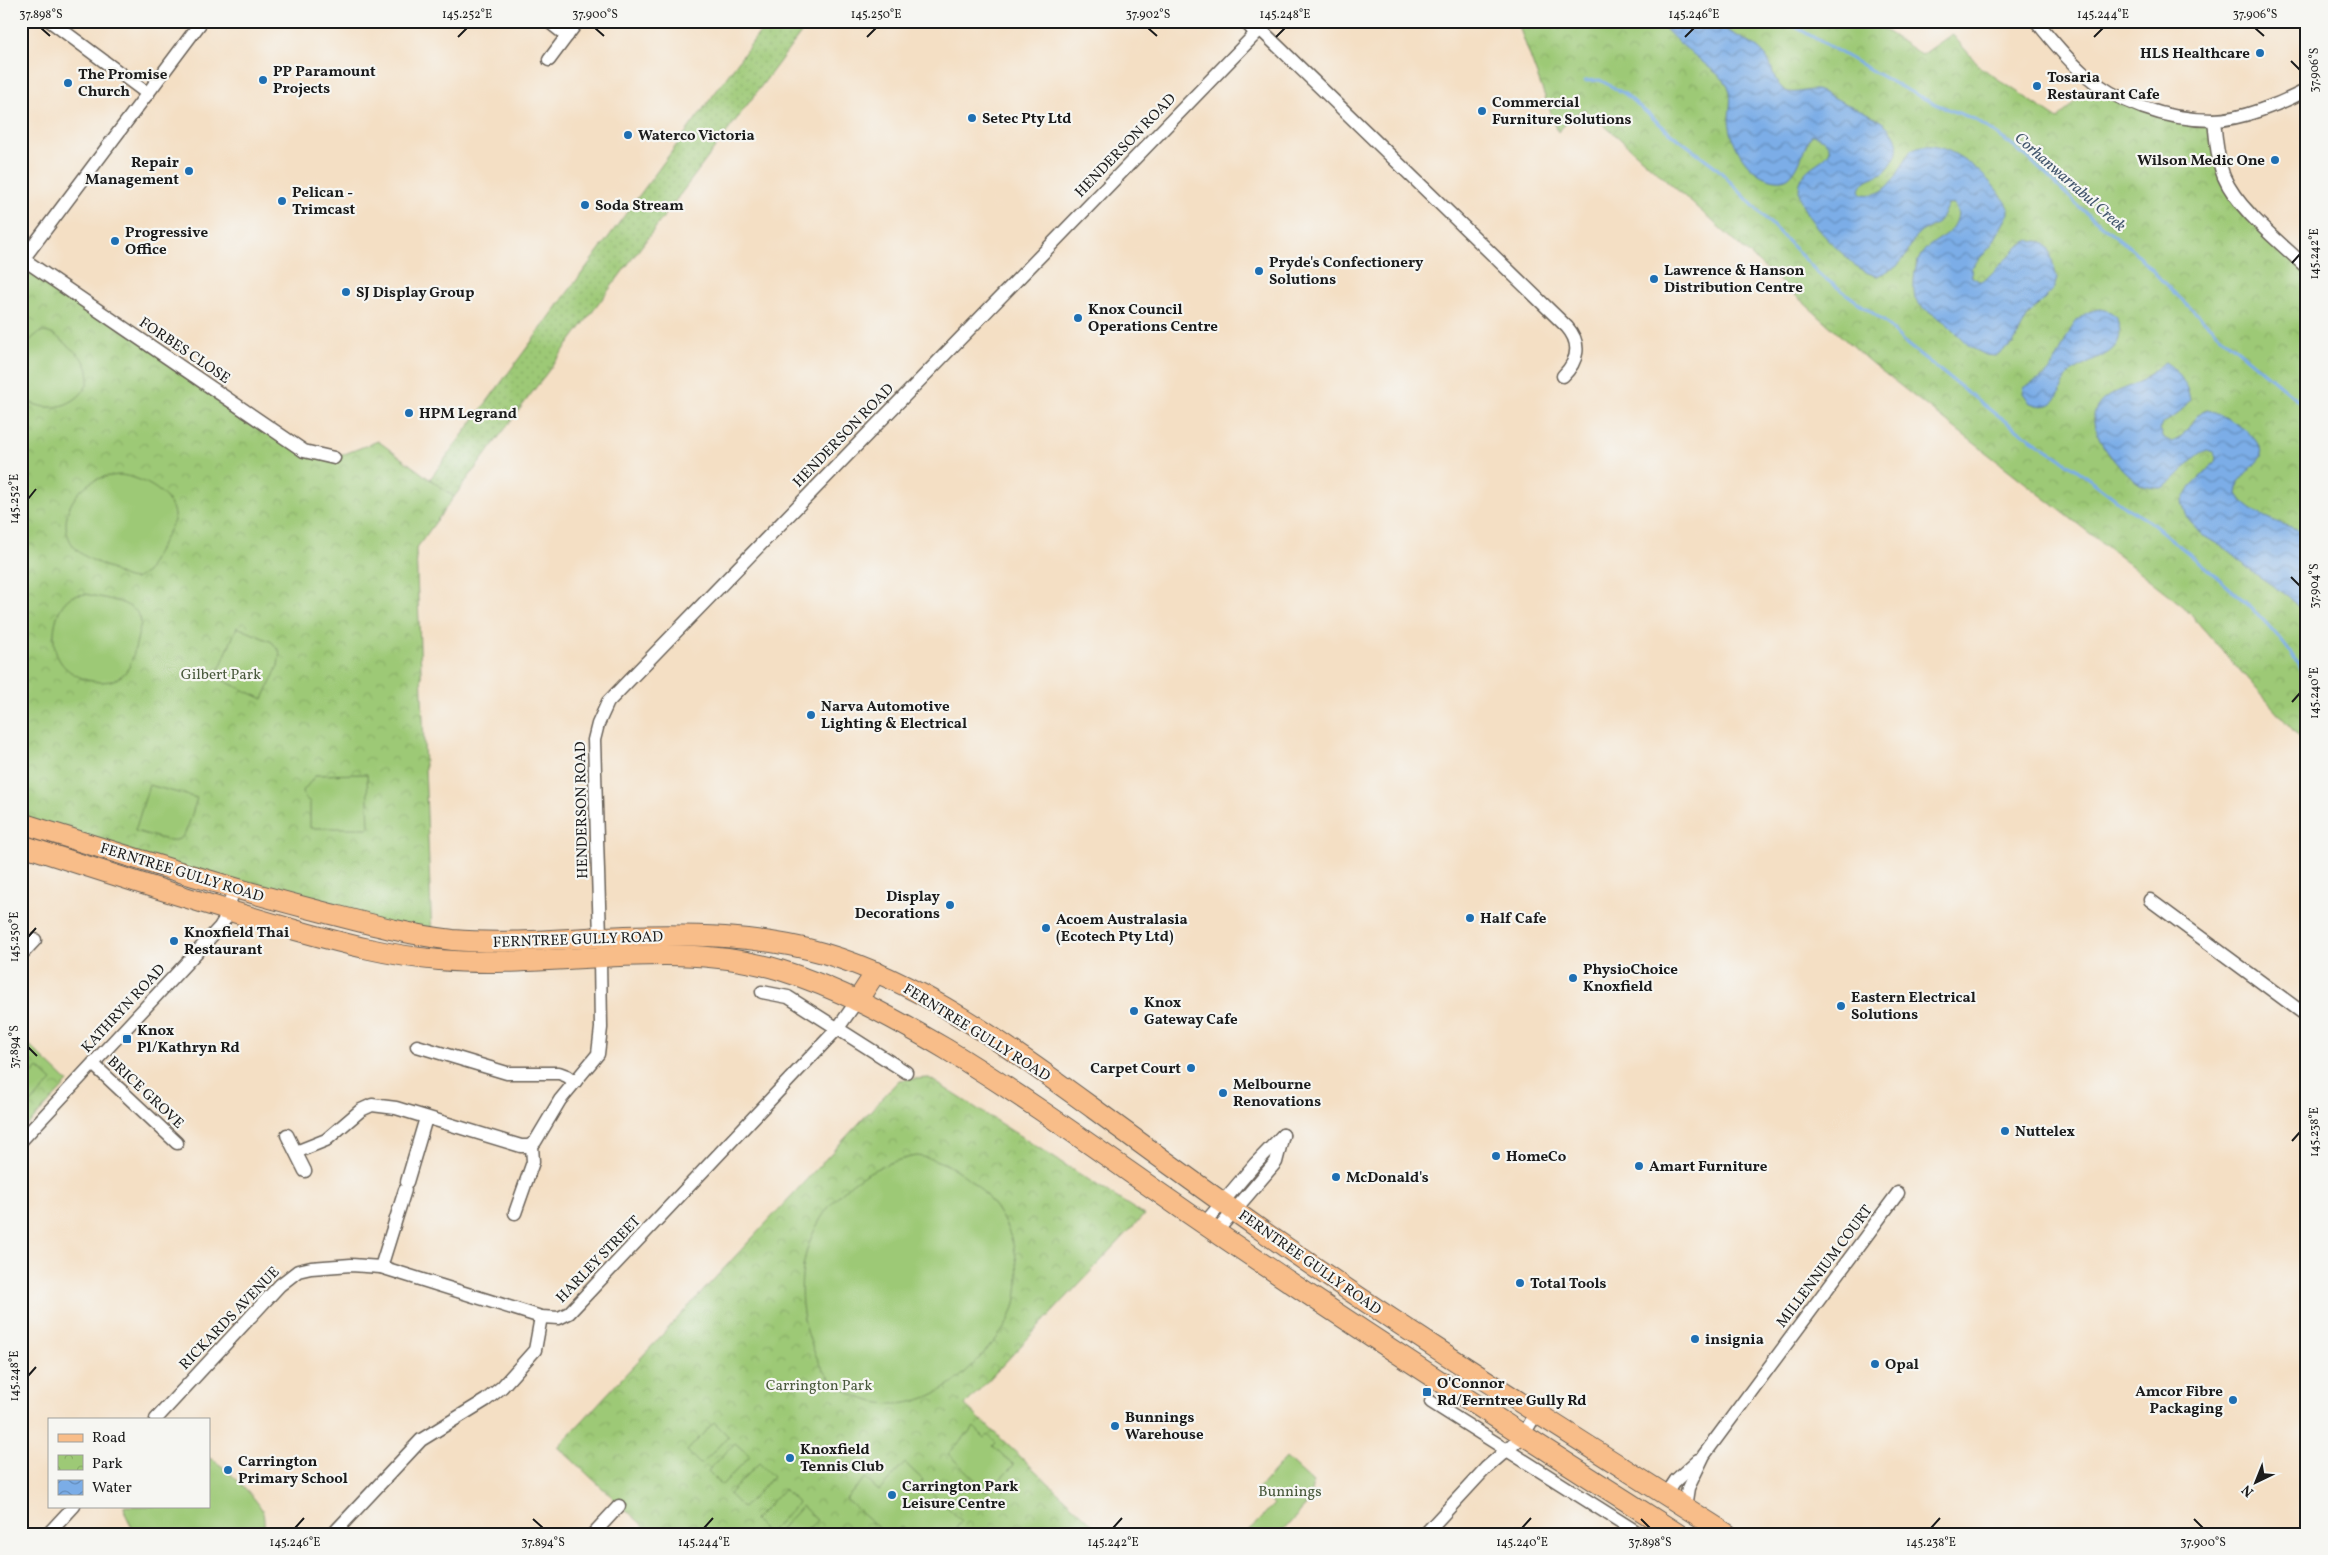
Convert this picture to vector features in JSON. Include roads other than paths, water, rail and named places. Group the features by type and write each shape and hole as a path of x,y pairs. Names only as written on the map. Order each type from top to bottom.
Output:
{"main road":[{"name":"FERNTREE GULLY ROAD","path":"23,834 360,922 436,938 503,941 600,937 681,936 738,938 800,947 824,953 876,972 905,985 950,1011 1042,1071 1229,1207 1410,1331 1727,1534"},
{"name":"FERNTREE GULLY ROAD","path":"23,834 228,911 319,937 418,958 499,963 678,955 747,962 778,969 818,983 884,1014 986,1074 1210,1228 1515,1431 1678,1534"},
{"path":"600,937 600,958"},
{"path":"857,1001 876,972"},
{"path":"1666,1495 1669,1512 1685,1534"}],"street":[{"path":"50,21 148,94"},
{"path":"22,261 202,21"},
{"path":"548,21 567,36"},
{"path":"549,60 578,21"},
{"path":"1244,21 1261,28 1567,327 1575,338 1577,350 1574,364 1563,376"},
{"path":"2036,21 2082,72 2121,98 2159,112 2214,120 2249,112 2307,90"},
{"name":"HENDERSON ROAD","path":"600,937 594,740 598,724 608,702 1261,28"},
{"path":"2294,96 2307,84"},
{"path":"2214,120 2220,163 2231,190 2241,203 2307,268"},
{"name":"FORBES CLOSE","path":"22,261 304,451 334,458"},
{"name":"KATHRYN ROAD","path":"21,1141 217,931 225,919 234,888"},
{"path":"2150,900 2307,1016"},
{"path":"21,955 35,940"},
{"path":"296,1152 326,1140 361,1110 372,1105 396,1108 522,1146 532,1145 539,1137 560,1100 596,1059 600,1048 600,958"},
{"path":"762,992 788,996 906,1072"},
{"name":"HARLEY STREET","path":"541,1316 564,1316 576,1308 838,1028 857,1001"},
{"path":"417,1046 507,1073 558,1073 567,1076 575,1082"},
{"name":"BRICE GROVE","path":"93,1064 177,1143"},
{"path":"381,1267 426,1118"},
{"path":"287,1135 305,1171"},
{"path":"1210,1228 1276,1162 1283,1136 1255,1164 1229,1207"},
{"path":"515,1213 533,1162 532,1145"},
{"name":"MILLENNIUM COURT","path":"1666,1495 1676,1480 1704,1454 1898,1193"},
{"name":"RICKARDS AVENUE","path":"157,1418 292,1275 310,1268 352,1265 381,1267 541,1316"},
{"path":"333,1534 421,1440 486,1400 502,1387 535,1350 541,1316"},
{"path":"1431,1402 1640,1534"},
{"path":"1486,1468 1496,1443 1515,1431 1536,1413"},
{"path":"1425,1534 1486,1468 1508,1451 1515,1431 1536,1413"},
{"name":"MILLENNIUM COURT","path":"1685,1507 1688,1488 1704,1454"},
{"path":"592,1534 619,1506"},
{"path":"48,1534 72,1508"}],"water":[{"path":"1659,21 1714,21 1747,41 1765,55 1781,88 1789,92 1820,91 1866,113 1887,126 1894,135 1897,144 1896,155 1885,171 1861,186 1859,191 1862,194 1880,192 1887,187 1893,181 1911,150 1922,146 1935,146 1947,150 1972,165 1983,175 2006,202 2009,213 1991,246 1971,268 1972,277 1979,281 1984,281 2019,246 2031,240 2043,242 2049,249 2057,278 2054,289 2029,314 2013,344 1995,356 1986,355 1970,347 1946,323 1921,306 1915,299 1914,278 1917,264 1923,252 1947,234 1954,226 1958,214 1954,204 1948,205 1938,223 1921,232 1914,239 1906,256 1896,267 1877,276 1853,264 1814,224 1801,200 1799,188 1803,176 1828,154 1830,150 1826,142 1818,136 1812,135 1806,144 1795,171 1784,179 1770,179 1754,170 1741,156 1730,129 1731,99 1728,86 1721,77 1675,39"},
{"path":"2100,309 2111,312 2118,322 2120,333 2118,342 2113,349 2071,373 2054,402 2040,406 2030,403 2023,393 2024,388 2044,376 2050,370 2074,324 2089,312"},
{"path":"2165,362 2182,378 2190,400 2178,414 2162,424 2160,429 2164,438 2172,442 2178,439 2202,411 2208,409 2224,416 2250,434 2260,449 2261,457 2239,482 2237,494 2243,502 2259,514 2307,533 2307,614 2288,596 2251,571 2229,551 2202,535 2187,517 2182,502 2191,486 2215,462 2216,457 2213,452 2207,450 2201,453 2162,488 2151,487 2140,484 2132,479 2115,462 2100,440 2095,429 2094,418 2100,403 2110,395 2144,379"}],"waterway":[{"name":"Corhanwarrabul Creek","path":"1785,21 1897,85 1935,104 1974,119 2002,138 2027,157 2085,212 2133,250 2167,286 2221,336 2307,408"},
{"path":"1585,81 1600,80 1625,94 1668,131 1716,167 1819,274 1885,322 1904,342 1999,417 2076,469 2127,508 2149,521 2191,555 2259,616 2295,659 2307,681"}],"place":[{"name":"HLS Healthcare","path":"2260,53"},
{"name":"PP Paramount Projects","path":"263,80"},
{"name":"The Promise Church","path":"68,83"},
{"name":"Tosaria Restaurant Cafe","path":"2037,86"},
{"name":"Commercial Furniture Solutions","path":"1482,111"},
{"name":"Setec Pty Ltd","path":"972,118"},
{"name":"Waterco Victoria","path":"628,135"},
{"name":"Wilson Medic One","path":"2275,160"},
{"name":"Repair Management","path":"189,171"},
{"name":"Pelican - Trimcast","path":"282,201"},
{"name":"Soda Stream","path":"585,205"},
{"name":"Progressive Office","path":"115,241"},
{"name":"Pryde's Confectionery Solutions","path":"1259,271"},
{"name":"Lawrence & Hanson Distribution Centre","path":"1654,279"},
{"name":"SJ Display Group","path":"346,292"},
{"name":"Knox Council Operations Centre","path":"1078,318"},
{"name":"HPM Legrand","path":"409,413"},
{"name":"Narva Automotive Lighting & Electrical","path":"811,715"},
{"name":"Display Decorations","path":"950,905"},
{"name":"Half Cafe","path":"1470,918"},
{"name":"Acoem Australasia (Ecotech Pty Ltd)","path":"1046,928"},
{"name":"Knoxfield Thai Restaurant","path":"174,941"},
{"name":"PhysioChoice Knoxfield","path":"1573,978"},
{"name":"Eastern Electrical Solutions","path":"1841,1006"},
{"name":"Knox Gateway Cafe","path":"1134,1011"},
{"name":"Knox Pl/Kathryn Rd","path":"127,1039"},
{"name":"Carpet Court","path":"1191,1068"},
{"name":"Melbourne Renovations","path":"1223,1093"},
{"name":"Nuttelex","path":"2005,1131"},
{"name":"HomeCo","path":"1496,1156"},
{"name":"Amart Furniture","path":"1639,1166"},
{"name":"McDonald's","path":"1336,1177"},
{"name":"Total Tools","path":"1520,1283"},
{"name":"insignia","path":"1695,1339"},
{"name":"Opal","path":"1875,1364"},
{"name":"O'Connor Rd/Ferntree Gully Rd","path":"1427,1392"},
{"name":"Amcor Fibre Packaging","path":"2233,1400"},
{"name":"Bunnings Warehouse","path":"1115,1426"},
{"name":"Knoxfield Tennis Club","path":"790,1458"},
{"name":"Carrington Primary School","path":"228,1470"},
{"name":"Carrington Park Leisure Centre","path":"892,1495"}],"park label":[{"name":"Gilbert Park","path":"221,674"},
{"name":"Carrington Park","path":"819,1385"},
{"name":"Bunnings","path":"1290,1491"}]}
